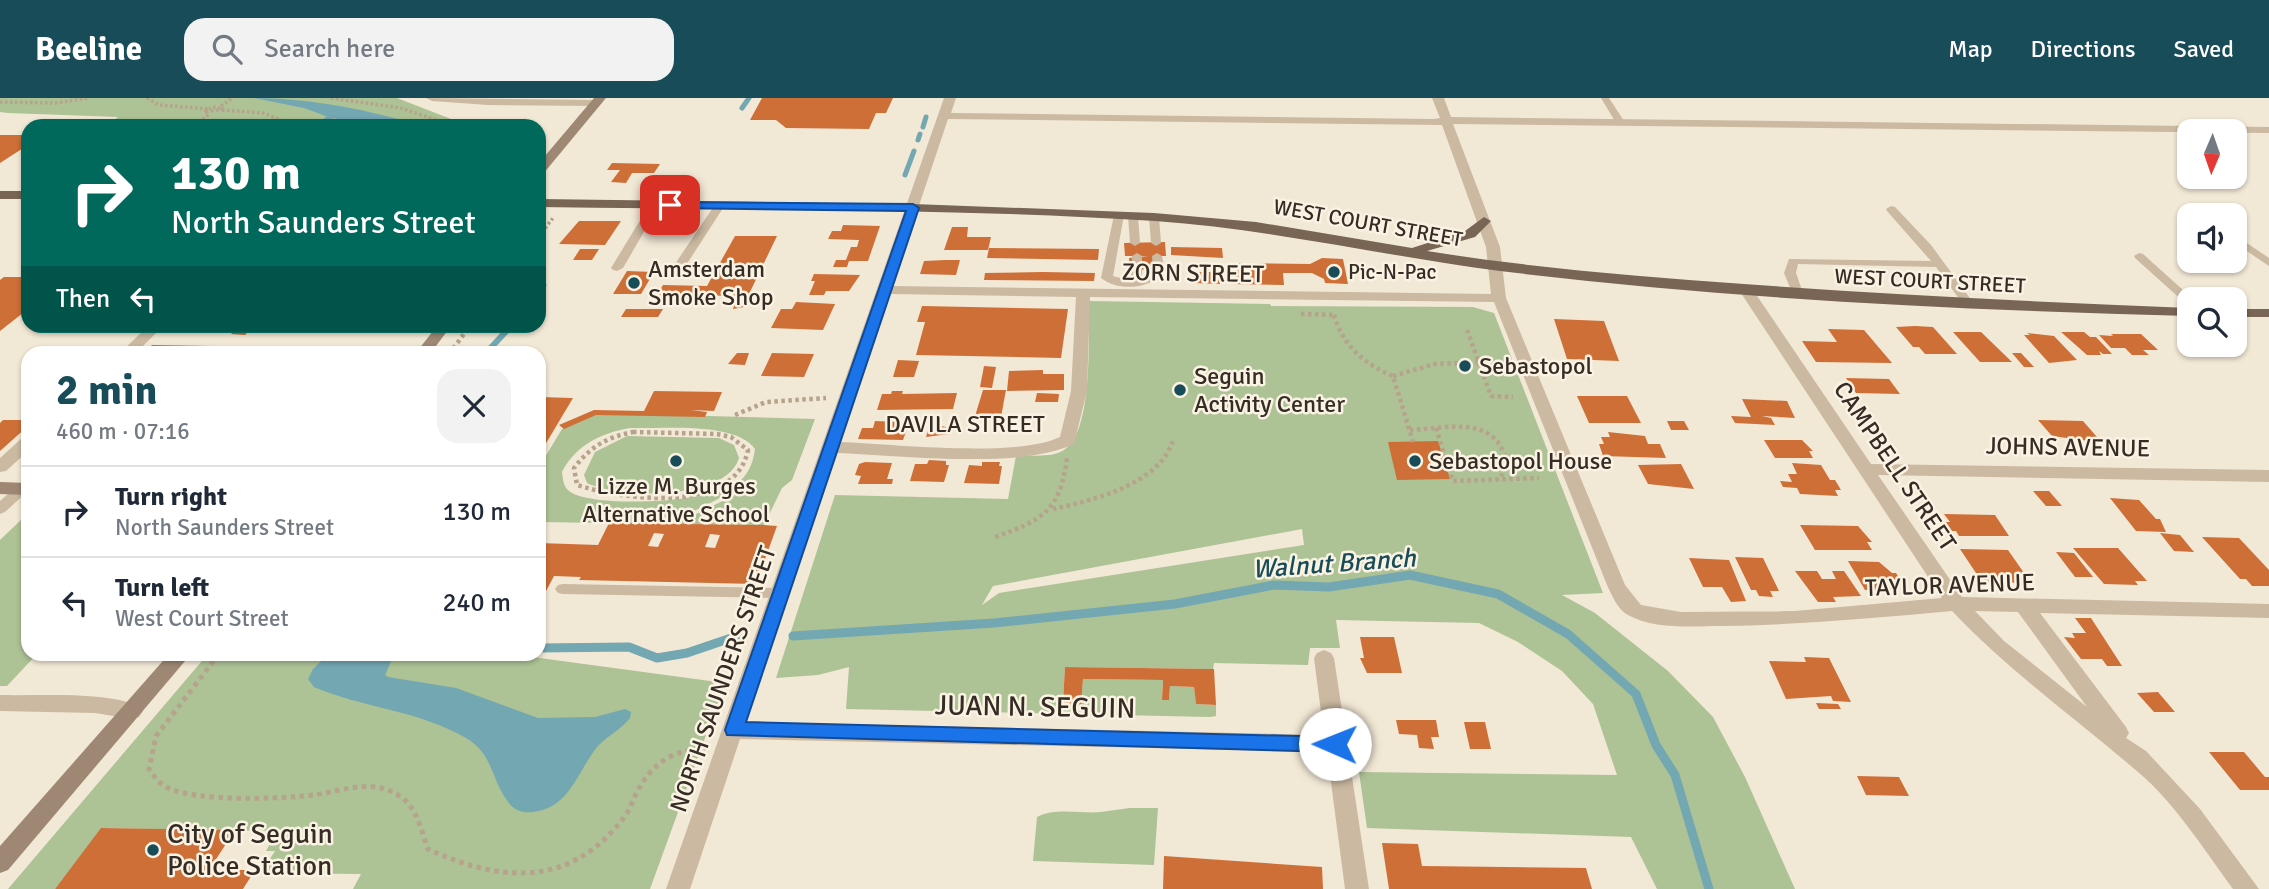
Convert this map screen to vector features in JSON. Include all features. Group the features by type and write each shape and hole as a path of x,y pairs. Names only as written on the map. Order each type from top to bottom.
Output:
{"main road":[{"path":"0,195 21,195"},
{"name":"WEST COURT STREET","path":"546,203 913,208 1154,217 1256,226 1495,266 1601,278 1969,305 2177,312"},
{"path":"1410,250 1469,234 1484,221"},
{"path":"2247,313 2269,313"}],"street":[{"path":"432,98 499,102 598,100"},
{"name":"NORTH SAUNDERS STREET","path":"678,889 950,98"},
{"path":"1438,98 1493,247 1499,298"},
{"path":"546,163 598,100"},
{"path":"944,116 1619,121 2269,130"},
{"name":"ZORN STREET","path":"886,290 1499,298"},
{"name":"CAMPBELL STREET","path":"1746,290 1956,604 1997,646 2144,765"},
{"path":"1063,444 1079,391 1083,294"},
{"name":"TAYLOR AVENUE","path":"1499,298 1616,585 1626,603 1634,610 1648,615 1681,619 1725,621 1956,604 2269,611"},
{"path":"135,346 148,333"},
{"name":"DAVILA STREET","path":"831,447 1004,452 1063,444"},
{"path":"0,467 21,448"},
{"name":"JOHNS AVENUE","path":"1866,469 2269,476"},
{"path":"0,488 21,489"},
{"name":"CAMPBELL STREET","path":"2024,606 2144,765 2192,816 2247,889"},
{"path":"1324,658 1356,889"},
{"path":"0,863 175,661"},
{"path":"0,703 95,705 132,711"},
{"name":"JUAN N. SEGUIN","path":"731,739 1335,744"}],"lane":[{"path":"1605,98 1619,121"},
{"path":"617,268 655,204"},
{"path":"675,273 720,205"},
{"path":"1891,209 1940,264 1969,305"},
{"path":"1119,215 1105,274 1111,280 1148,281 1157,276 1157,256"},
{"path":"1133,216 1136,243"},
{"path":"1154,217 1156,243"},
{"path":"2247,247 2269,263"},
{"path":"1127,282 1137,277 1137,256"},
{"path":"2139,256 2177,290"},
{"path":"1797,293 1790,273 1793,261 1940,264"},
{"path":"0,509 21,492"},
{"path":"563,589 781,593"}],"path":[{"path":"0,102 56,103 88,98"},
{"path":"147,98 154,104 192,105 208,111 221,108 263,113 278,119"},
{"path":"331,98 401,108 433,119"},
{"path":"221,108 230,99"},
{"path":"201,119 208,111"},
{"path":"546,226 553,217"},
{"path":"1334,315 1339,334 1351,350 1373,367 1393,376 1435,363 1480,362"},
{"path":"1467,330 1491,397 1513,397"},
{"path":"1393,376 1413,442"},
{"path":"735,415 751,405 769,402 848,398"},
{"path":"1410,430 1436,428 1489,431 1507,460 1508,466 1498,480"},
{"path":"1436,428 1453,481 1539,478"},
{"path":"633,432 717,435 743,443 748,450 746,461 731,481 700,493 682,496 593,492 577,485 573,468 584,453 598,442 633,432"},
{"path":"995,537 1016,530 1053,509 1092,499 1145,472 1165,460 1173,440"},
{"path":"1053,509 1065,485 1063,444"},
{"path":"214,661 156,736 149,769 158,782 191,793 301,796 354,785 382,786 405,799 416,811 428,849 492,872 523,875 545,871 579,856 615,830 645,778 665,756 731,739"}],"green space":[{"path":"0,98 397,98 451,119 115,119 118,117 0,112"},
{"path":"1089,301 1271,306 1473,307 1494,313 1603,593 1562,595 1595,613 1668,671 1713,717 1745,777 1795,889 1657,889 1631,837 1367,828 1359,772 1617,775 1593,704 1562,671 1518,642 1479,623 1336,620 1340,648 1310,648 1308,665 1214,663 1213,669 1065,667 1063,702 1081,704 1083,679 1163,680 1162,700 1169,700 1170,686 1194,687 1196,704 1216,705 1216,716 1210,717 846,709 849,667 818,675 776,678 835,495 1008,499 1016,456 1059,453 1074,440 1085,403 1089,358","holes":["1302,529 1304,545 999,593 982,605 993,586"]},
{"path":"596,413 815,419 792,480 782,488 764,525 676,524 755,485 756,480 668,524 546,522 546,455 562,429","holes":["630,428 715,430 745,440 755,449 747,474 735,485 722,491 678,499 601,500 582,497 567,489 562,472 574,454 599,437"]},
{"path":"627,436 719,438 734,445 739,458 730,472 714,482 670,493 622,492 587,483 584,475 595,452"},
{"path":"21,520 21,661 30,661 7,686 0,686 0,540"},
{"path":"546,659 725,683 650,889 353,889 361,874 261,873 275,851 266,851 277,831 102,828 55,889 8,889 202,661 546,661"},
{"path":"1158,808 1154,865 1033,861 1037,817 1052,812 1101,812"}],"water":[{"path":"254,98 339,106 397,119 338,119 304,108"},
{"path":"321,661 391,661 385,675 388,677 456,688 538,718 595,717 625,709 631,712 630,718 622,727 598,746 563,798 545,809 521,811 509,803 486,758 475,744 429,721 314,687 308,679"}],"building":[{"path":"762,98 893,98 886,113 876,113 869,129 786,128 776,120 750,120"},
{"path":"0,135 21,135 21,150 0,163"},
{"path":"612,163 660,164 654,173 632,173 626,183 611,182 620,170 607,170"},
{"path":"579,221 621,221 605,245 559,244"},
{"path":"843,225 880,226 868,261 849,261 847,267 833,267 836,260 846,260 851,247 857,247 859,240 828,239 832,231 841,231"},
{"path":"952,227 968,227 967,237 991,237 988,250 944,250"},
{"path":"735,236 777,236 748,296 657,295 663,285 707,286"},
{"path":"1165,242 1166,256 1161,256 1163,269 1130,270 1129,258 1148,256 1125,256 1124,243"},
{"path":"1171,247 1222,248 1223,258 1171,255"},
{"path":"989,248 1099,249 1098,260 987,258"},
{"path":"580,249 599,249 592,260 573,260"},
{"path":"1322,258 1343,259 1348,284 1325,283 1324,279 1312,273 1283,273 1284,285 1231,284 1230,263 1310,264"},
{"path":"960,260 956,275 920,274 924,261"},
{"name":"Amsterdam Smoke Shop","path":"627,271 654,272 641,294 613,294"},
{"path":"1194,272 1219,272 1220,284 1194,283"},
{"path":"985,273 1095,273 1094,281 984,280"},
{"path":"814,274 860,275 849,291 826,291 824,295 809,295 815,281 811,281"},
{"path":"4,277 21,277 21,314 0,331 0,280"},
{"path":"736,299 753,299 749,306 733,309"},
{"path":"796,302 835,304 823,330 771,328 781,309 792,309"},
{"path":"922,306 1068,309 1061,358 916,355 925,322 917,322"},
{"path":"626,309 663,309 658,317 621,317"},
{"path":"1554,319 1604,321 1619,361 1567,359"},
{"path":"1896,327 1933,327 1957,354 1925,354 1919,347 1913,347"},
{"path":"1828,329 1864,330 1892,363 1816,362 1802,341 1837,342"},
{"path":"1953,332 1981,332 2012,362 1980,362"},
{"path":"2061,332 2084,332 2090,337 2096,337 2112,354 2099,351 2101,355 2087,355"},
{"path":"2027,333 2054,336 2077,360 2049,363 2024,335 2030,335"},
{"path":"2111,334 2141,334 2158,350 2143,350 2149,355 2132,355 2125,348 2111,348 2099,335 2113,336"},
{"path":"152,345 214,346 151,346"},
{"path":"737,353 749,353 745,365 728,364"},
{"path":"772,353 814,354 804,377 761,376"},
{"path":"2012,353 2021,353 2034,367 2024,367"},
{"path":"898,360 919,361 914,377 893,377"},
{"path":"984,366 996,367 992,388 980,387"},
{"path":"1043,370 1043,374 1064,374 1064,390 1007,391 1009,371"},
{"path":"1846,378 1889,379 1900,394 1856,393"},
{"path":"983,390 1006,390 1001,417 975,416"},
{"path":"654,391 722,392 714,411 691,410 707,412 705,417 596,415 564,429 559,425 594,410 644,411"},
{"path":"892,391 903,391 902,394 957,393 953,409 877,410 882,394 891,394"},
{"path":"1037,393 1059,394 1058,402 1035,402"},
{"path":"1577,396 1627,396 1641,423 1589,423"},
{"path":"546,397 573,398 546,443"},
{"path":"1742,399 1787,401 1795,418 1762,416 1771,418 1775,425 1735,423 1731,416 1751,417"},
{"path":"3,420 21,420 21,432 0,451 0,423"},
{"path":"2038,420 2083,421 2097,437 2086,437 2089,441 2052,436"},
{"path":"875,421 901,422 900,426 908,426 903,440 858,439 862,428 873,428"},
{"path":"1667,421 1684,421 1689,430 1671,430"},
{"path":"930,424 951,428 949,434 926,437"},
{"path":"1608,432 1645,436 1648,444 1660,444 1666,458 1603,456 1599,444 1604,444 1601,437 1610,437"},
{"path":"1764,440 1802,440 1813,451 1809,451 1813,458 1775,458"},
{"path":"1438,441 1450,479 1397,480 1388,442"},
{"path":"929,460 946,461 946,465 949,465 944,482 910,481 915,464 927,464"},
{"path":"982,462 1000,462 999,466 1002,466 999,484 964,483 969,465 982,466"},
{"path":"892,463 887,479 893,479 892,484 858,484 861,476 855,475 859,464"},
{"path":"1792,463 1821,465 1830,480 1835,480 1841,490 1835,490 1838,496 1800,494 1797,488 1783,487 1780,481 1792,482 1788,474 1797,474"},
{"path":"1681,464 1694,489 1648,484 1638,465"},
{"path":"2033,491 2049,491 2062,506 2046,506"},
{"path":"2110,498 2139,500 2156,519 2160,519 2166,532 2136,531"},
{"path":"1944,514 1995,515 2009,536 1959,536 1956,531 1949,531 1943,522 1950,522"},
{"path":"609,523 777,526 756,584 579,580 581,577 554,576 546,591 546,543 598,545","holes":["654,533 664,534 658,547 648,546","710,534 720,535 715,548 705,547"]},
{"path":"1800,525 1858,526 1872,542 1867,542 1872,550 1815,550"},
{"path":"2160,533 2180,535 2194,552 2174,551"},
{"path":"2202,537 2239,538 2269,570 2269,586 2252,586 2246,579 2240,579"},
{"path":"2073,548 2118,548 2147,581 2135,581 2138,585 2104,584"},
{"path":"1960,549 2008,550 2031,583 1982,582"},
{"path":"2056,552 2074,553 2093,577 2075,577"},
{"path":"1735,557 1763,558 1779,591 1770,591 1773,597 1759,596 1756,590 1751,590"},
{"path":"1689,558 1729,560 1746,601 1731,602 1722,587 1703,587"},
{"path":"1848,561 1879,562 1892,573 1896,573 1903,585 1895,585 1896,590 1865,590"},
{"path":"1795,571 1817,571 1822,579 1836,579 1832,571 1844,571 1861,596 1833,597 1836,602 1818,602"},
{"path":"2075,618 2091,618 2122,666 2107,666 2102,659 2081,659 2064,637 2075,638 2072,633 2086,633"},
{"path":"1360,637 1394,637 1402,673 1367,673 1360,658 1364,658"},
{"path":"1804,657 1829,658 1851,702 1833,701 1831,696 1786,699 1769,661 1806,662"},
{"path":"1065,667 1214,669 1216,705 1196,704 1194,687 1170,686 1169,700 1162,700 1163,680 1083,679 1081,704 1063,702"},
{"path":"2158,692 2175,712 2154,712 2137,693"},
{"path":"1816,703 1838,704 1841,709 1819,709"},
{"path":"1396,720 1436,720 1439,737 1431,737 1434,749 1419,748 1417,735 1399,734"},
{"path":"1464,722 1485,722 1491,749 1470,749"},
{"path":"2209,752 2244,752 2265,777 2269,777 2269,790 2240,790"},
{"path":"1857,776 1899,777 1909,796 1866,795"},
{"name":"City of Seguin Police Station","path":"101,828 235,830 209,870 255,870 243,889 55,889"},
{"path":"1382,843 1418,844 1422,866 1586,868 1592,889 1389,889"},
{"path":"1164,856 1322,867 1323,889 1163,889"}],"waterway":[{"path":"742,108 749,98"},
{"path":"328,119 337,112"},
{"path":"923,127 926,117"},
{"path":"918,140 920,134"},
{"path":"905,175 914,151"},
{"name":"Walnut Branch","path":"492,346 504,333"},
{"name":"Walnut Branch","path":"793,636 994,623 1175,604 1274,585 1329,587 1410,575 1498,594 1568,634 1636,694 1656,745 1675,775 1709,889"},
{"name":"Walnut Branch","path":"546,648 629,647 657,658 687,653 740,635"}],"place":[{"name":"Pic-N-Pac","path":"1334,272"},
{"name":"Amsterdam Smoke Shop","path":"634,283"},
{"name":"Sebastopol","path":"1465,366"},
{"name":"Seguin Activity Center","path":"1180,390"},
{"name":"Lizze M. Burges Alternative School","path":"676,461"},
{"name":"Sebastopol House","path":"1415,461"},
{"name":"City of Seguin Police Station","path":"153,850"}],"route":[{"path":"670,205 913,208 734,730 1335,744"}]}
